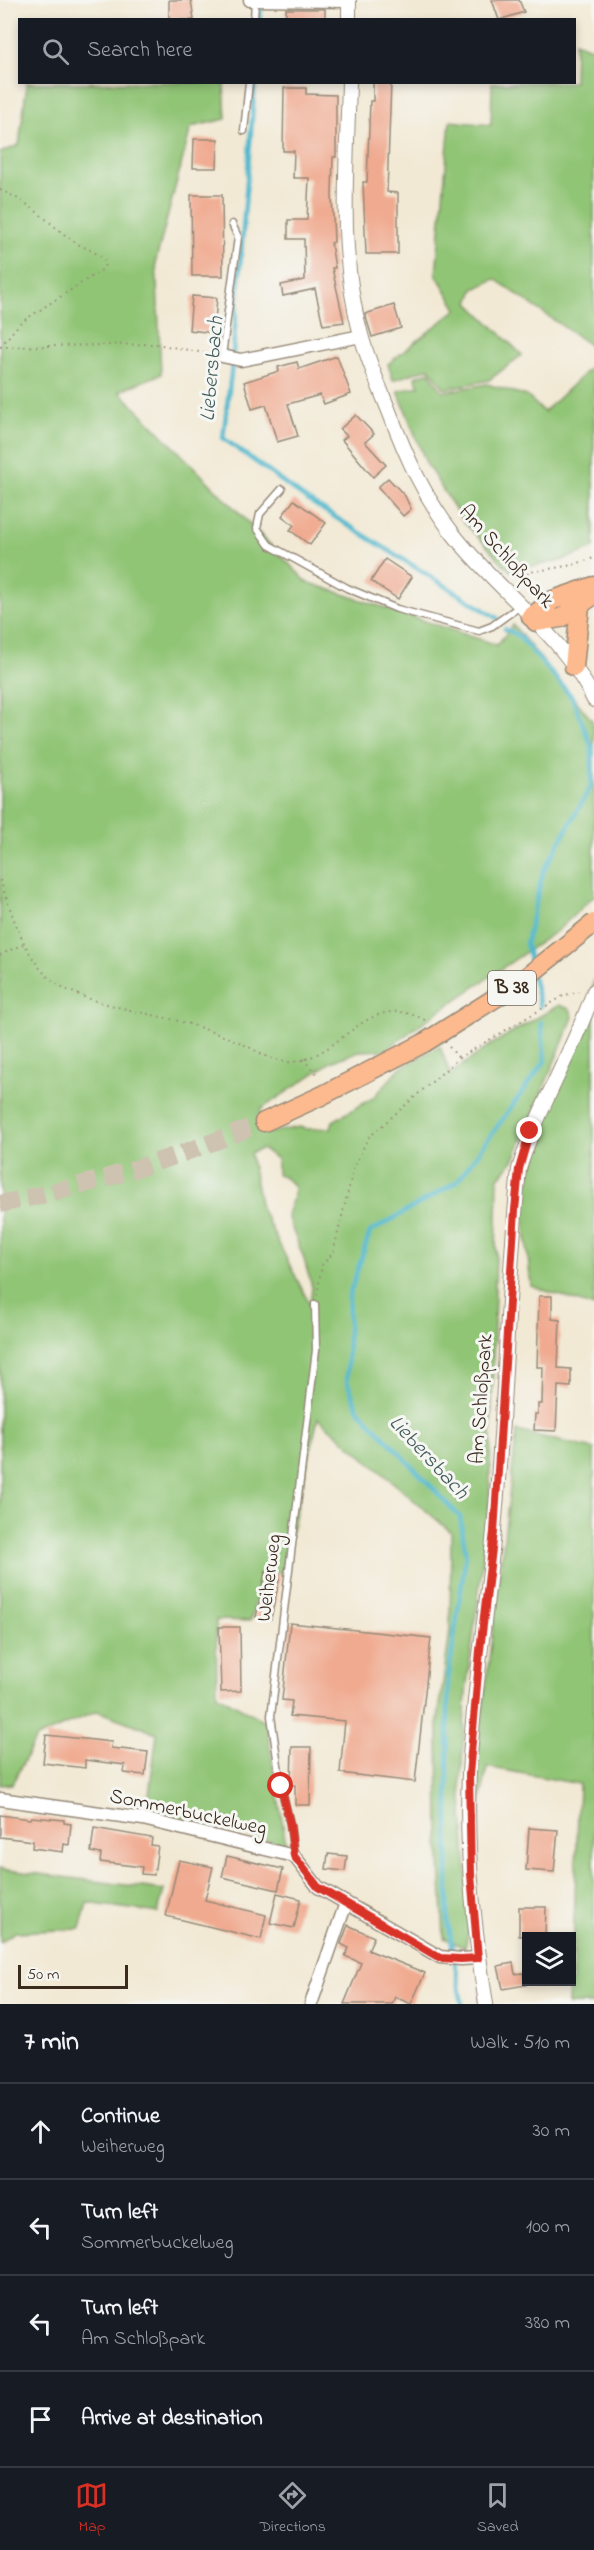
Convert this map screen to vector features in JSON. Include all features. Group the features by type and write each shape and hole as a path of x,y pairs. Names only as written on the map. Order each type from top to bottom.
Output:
{"main road":[{"path":"529,615 553,600 594,586"},
{"path":"529,615 561,618 587,601"},
{"path":"574,667 587,601"},
{"name":"B 38","path":"264,1122 321,1096 519,983 594,923"}],"street":[{"path":"250,0 349,1 349,18"},
{"name":"Am Schloßpark","path":"349,84 345,216 350,284 361,336 405,455 423,490 454,536 529,615 574,667 594,700"},
{"path":"222,356 241,360 361,336"},
{"name":"Am Schloßpark","path":"486,2004 478,1958 471,1874 469,1775 480,1650 494,1532 519,1169 530,1131 544,1107 589,991"},
{"name":"Sommerbuckelweg","path":"0,1799 143,1819 294,1856"},
{"path":"294,1856 318,1887 440,1958 478,1958"},
{"path":"311,2004 346,1904"}],"lane":[{"path":"254,18 255,0"},
{"path":"244,131 249,84"},
{"path":"222,356 238,237 232,224"},
{"path":"282,489 260,514 257,528 269,545 347,588 397,609 479,631 529,615"},
{"name":"Weiherweg","path":"294,1856 271,1716 316,1350 315,1304"}],"path":[{"path":"0,190 28,204 74,242 103,258 106,263 103,269 20,323 0,347"},
{"path":"0,347 156,344 222,356"},
{"path":"507,591 530,572 572,565 594,558"},
{"path":"0,880 23,944 46,976 73,992 102,1003 182,1022 238,1041 271,1058 291,1062 303,1059 380,1012 408,1012 427,1021 429,1036"},
{"path":"0,955 23,944"},
{"path":"315,1304 322,1265 333,1253 354,1167 368,1138 459,1058 565,995 589,991"},
{"path":"446,1043 459,1058"},
{"path":"303,1059 316,1073"}],"green space":[{"path":"576,42 594,49 594,348 495,279 474,289 469,303 522,355 489,380 445,389 429,368 393,380 388,364 457,309 436,274 450,121 491,125 492,84 576,84"},
{"path":"27,84 224,85 226,119 191,127 156,260 161,374 119,391 307,582 497,645 513,625 592,720 594,728 594,896 558,930 386,1050 359,1051 331,1062 260,1110 268,1133 300,1127 331,1128 333,1121 373,1098 400,1068 440,1046 450,1074 492,1044 559,1005 570,1009 573,1017 514,1159 498,1179 489,1511 466,1692 461,1782 470,1925 465,1948 444,1938 439,1839 438,1720 450,1630 451,1532 318,1418 282,1573 262,1570 251,1621 216,1620 217,1695 266,1722 286,1845 147,1810 157,1733 97,1711 36,1738 12,1784 0,1785 0,153 19,145","holes":["262,1149 277,1159 277,1174 294,1187 287,1216 303,1256 312,1287 310,1305 261,1208 250,1153"]},
{"path":"594,364 594,548 563,560 510,571 462,520 426,463 398,391 419,386 415,377 429,372 443,392 487,384 527,396 544,412"},
{"path":"594,978 594,1307 531,1286 522,1200 549,1109 589,1025"},
{"path":"517,1431 594,1449 594,2004 568,2004 569,1986 576,1986 576,1932 574,1932 579,1784 487,1767 480,1806 476,1766"},
{"path":"0,1869 164,1890 158,1913 87,1903 80,1929 15,1932 0,1942"}],"building":[{"path":"169,0 191,0 194,18 169,18"},
{"path":"492,0 519,0 524,12 498,18"},
{"path":"286,9 325,9 325,18 286,18"},
{"path":"373,84 391,84 387,192 398,193 398,254 366,254 363,182 367,182 370,101 373,101"},
{"path":"284,88 306,88 306,94 336,95 336,157 333,157 332,195 334,242 331,243 335,268 332,268 344,322 323,325 315,289 283,296 281,285 305,280 304,239 288,239 288,220 307,220 309,178 293,178 294,151 283,151"},
{"path":"194,139 218,139 217,168 193,168"},
{"path":"191,195 222,195 223,276 192,276"},
{"path":"192,296 217,298 214,333 189,330"},
{"path":"394,305 401,328 372,337 365,314"},
{"path":"337,356 351,394 324,404 320,395 288,404 298,436 277,442 266,405 252,409 244,382 279,371 278,367 297,362 299,369"},
{"path":"356,415 374,434 365,442 386,465 373,477 342,440 347,436 340,429"},
{"path":"388,478 405,496 411,509 403,516 378,487"},
{"path":"294,500 326,523 310,545 290,530 294,525 282,516"},
{"path":"385,559 412,577 398,599 371,581"},
{"path":"539,1296 552,1296 552,1319 560,1320 558,1368 571,1369 571,1387 558,1386 556,1431 534,1430 538,1404 542,1404 543,1367 537,1367"},
{"path":"265,1572 280,1575 271,1619 256,1617"},
{"path":"290,1623 431,1638 415,1782 340,1773 345,1721 290,1716 292,1701 282,1700"},
{"path":"219,1627 240,1627 241,1691 221,1692"},
{"path":"46,1735 112,1742 111,1748 148,1752 145,1775 124,1773 125,1765 85,1760 85,1768 43,1763"},
{"path":"292,1747 311,1747 310,1805 295,1805 295,1785 291,1785"},
{"path":"0,1815 64,1820 64,1823 71,1824 69,1845 64,1844 63,1852 32,1848 33,1841 0,1837"},
{"path":"94,1828 152,1838 151,1845 158,1846 154,1875 141,1874 142,1867 100,1862 101,1854 91,1852"},
{"path":"529,1828 558,1830 554,1872 526,1870"},
{"path":"328,1854 347,1856 345,1871 326,1869"},
{"path":"227,1856 283,1869 278,1890 222,1877"},
{"path":"179,1860 213,1867 205,1900 266,1915 261,1939 166,1916"},
{"path":"277,1893 301,1899 294,1928 270,1923"},
{"path":"519,1907 546,1907 545,1932 522,1932 522,1936 519,1936"},
{"path":"348,1925 374,1937 368,1950 425,1973 411,2004 395,1997 392,2004 344,2004 361,1963 345,1956 349,1948 341,1944"},
{"path":"513,1963 515,1974 522,1973 522,1986 503,1989 498,1966"}],"waterway":[{"name":"Liebersbach","path":"260,18 262,3"},
{"name":"Liebersbach","path":"255,84 232,365 223,438 306,499 497,618"},
{"name":"Liebersbach","path":"505,629 518,635 572,697 592,748 591,786 543,872 526,943 531,966"},
{"name":"Liebersbach","path":"533,977 540,1006"},
{"name":"Liebersbach","path":"462,2004 448,1921 448,1679 466,1555 460,1517 358,1409 347,1381 349,1296 370,1232 457,1182 545,1061 541,1022"}],"tunnel":[{"path":"0,1204 134,1169 264,1122"}],"route":[{"path":"281,1786 290,1824 294,1856 318,1887 440,1958 478,1958 471,1874 469,1775 480,1650 494,1532 515,1210 519,1169 530,1131"}]}
